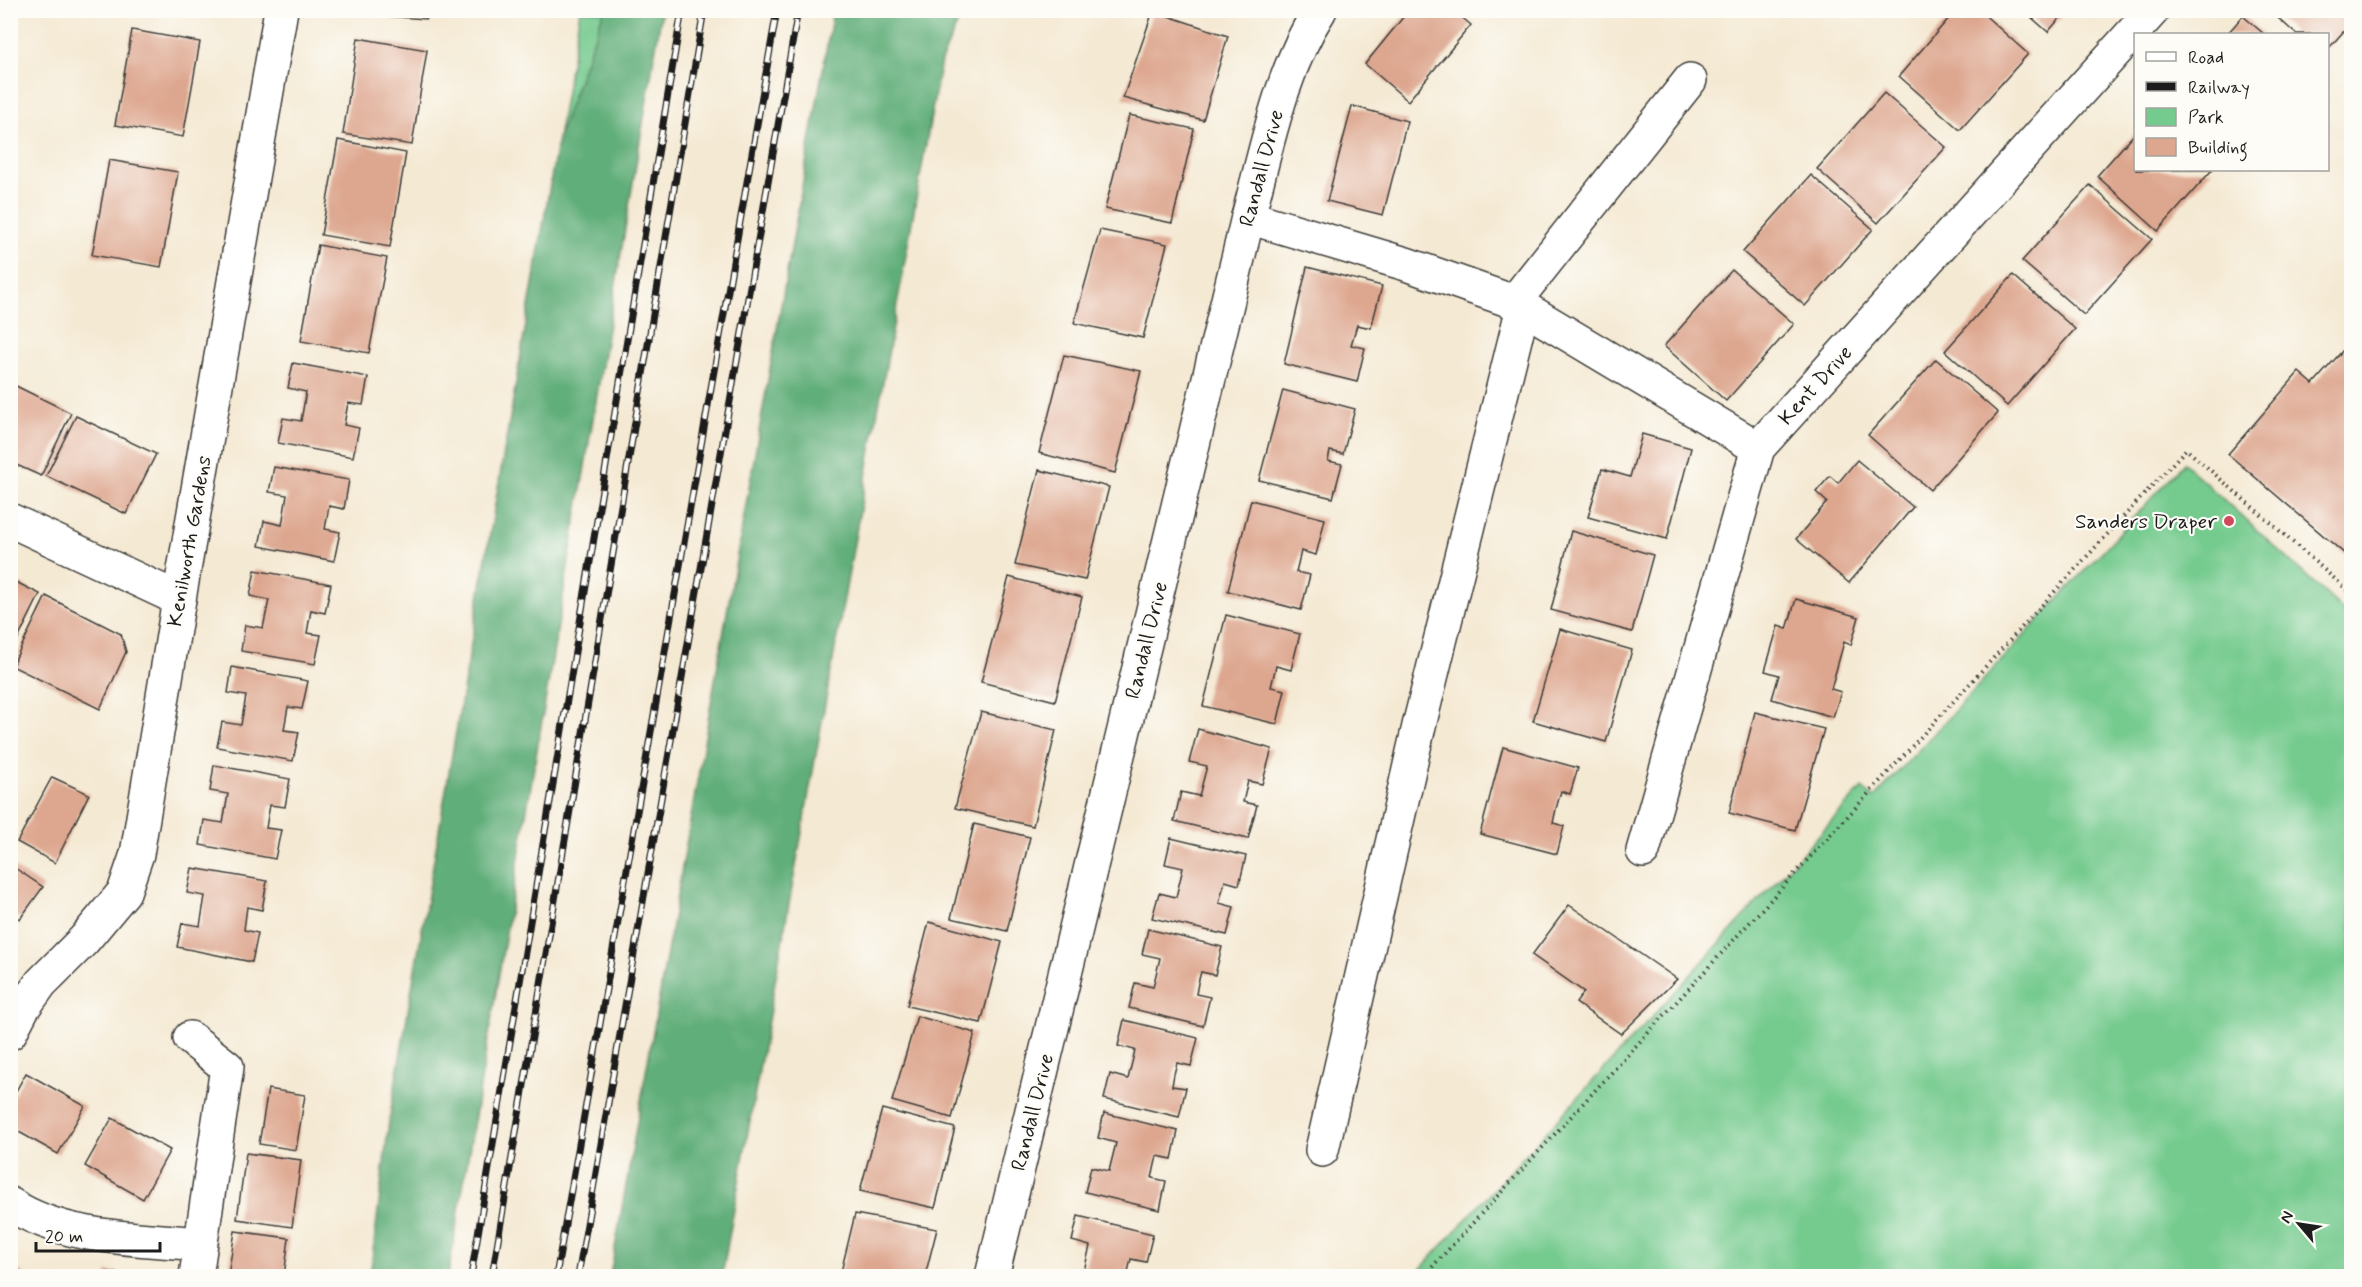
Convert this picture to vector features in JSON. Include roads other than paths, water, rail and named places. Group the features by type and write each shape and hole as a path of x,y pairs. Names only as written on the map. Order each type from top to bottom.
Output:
{"street":[{"name":"Kenilworth Gardens","path":"10,1033 23,1008 41,983 97,926 124,892 137,854 281,10"},
{"name":"Randall Drive","path":"992,1276 1248,218 1284,84 1308,30 1320,10"},
{"name":"Kent Drive","path":"1643,851 1758,448 2153,10"},
{"path":"1322,1150 1519,304 1690,80"},
{"path":"1248,218 1406,264 1519,304 1758,448"},
{"path":"10,520 179,599"},
{"path":"190,1038 227,1067 196,1276"},
{"path":"10,1204 53,1224 82,1232 200,1244"}],"railway":[{"path":"471,1276 682,10"},
{"path":"492,1276 704,10"},
{"path":"556,1276 777,10"},
{"path":"578,1276 798,10"}],"place":[{"name":"Sanders Draper","path":"2229,521"}]}
